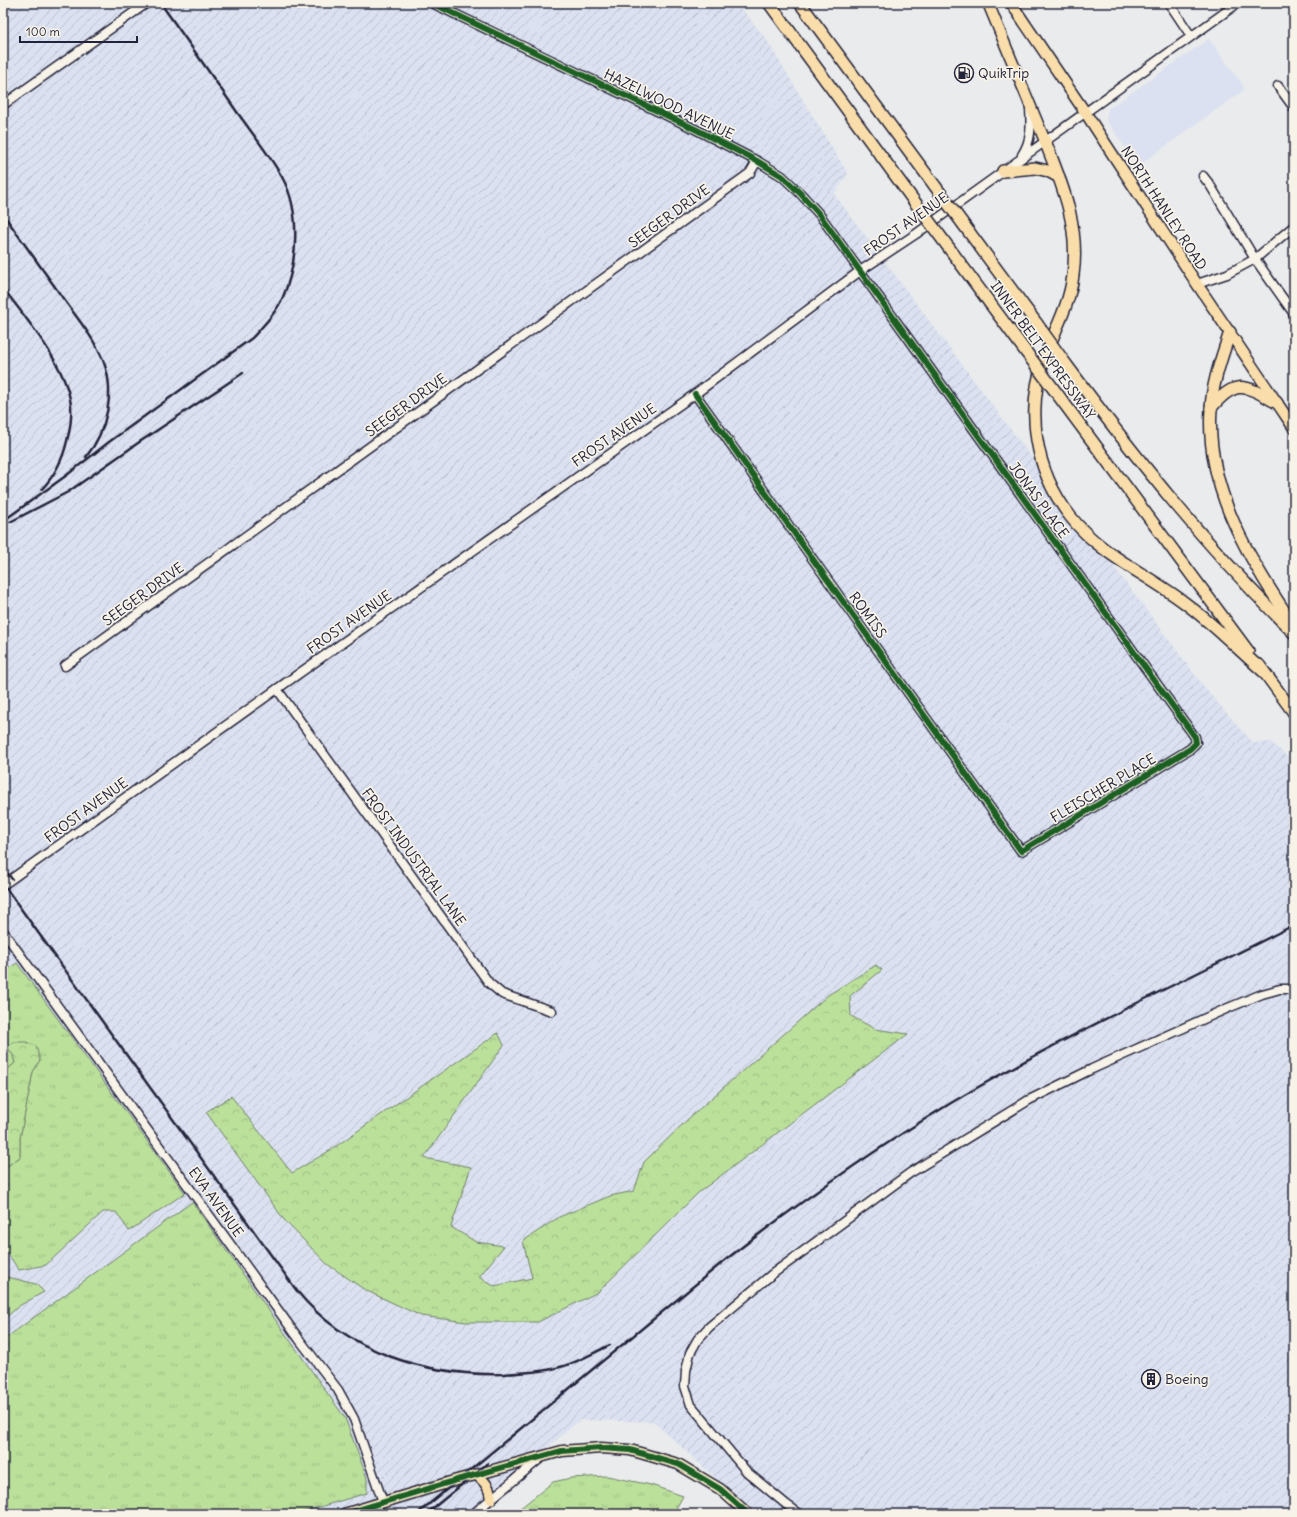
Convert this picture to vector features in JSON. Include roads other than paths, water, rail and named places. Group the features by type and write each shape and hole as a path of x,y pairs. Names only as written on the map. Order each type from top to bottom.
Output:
{"highway":[{"name":"INNER BELT EXPRESSWAY","path":"769,3 1294,713"},
{"name":"INNER BELT EXPRESSWAY","path":"800,3 1120,437 1170,498 1230,566 1294,632"},
{"path":"1044,141 1059,177 1072,218 1075,246 1075,261 1070,292 1062,317 1045,357 1036,397 1035,425 1037,439 1041,460 1048,480 1061,504 1079,527 1091,539 1186,603 1263,671"},
{"path":"1003,171 1035,168 1048,171 1059,177"},
{"path":"1230,332 1217,373 1213,392 1210,431 1212,452 1225,501 1248,554 1294,626"},
{"path":"1211,408 1225,392 1237,387 1249,388 1277,403"}],"main road":[{"path":"988,3 1044,141"},
{"name":"NORTH HANLEY ROAD","path":"1011,3 1294,428"},
{"path":"344,1514 562,1451 588,1448 614,1449 645,1454 678,1464 705,1479 733,1499 748,1514"},
{"path":"477,1475 488,1486 491,1499"}],"street":[{"path":"3,106 147,3"},
{"name":"HAZELWOOD AVENUE","path":"432,3 697,130 757,161 782,176 819,214 860,271"},
{"path":"1169,3 1192,36"},
{"name":"FROST AVENUE","path":"3,885 277,689 695,394 860,271 916,234 1238,3"},
{"path":"1278,86 1294,108"},
{"path":"1020,159 1027,147 1030,133 1030,106"},
{"name":"SEEGER DRIVE","path":"65,666 750,173 757,161"},
{"path":"1203,176 1255,259 1294,314"},
{"path":"1197,284 1227,274 1255,259 1294,226"},
{"name":"JONAS PLACE","path":"860,271 1195,737 1196,743"},
{"name":"ROMISS","path":"695,394 1021,851"},
{"name":"FROST INDUSTRIAL LANE","path":"277,689 489,983 502,994 552,1011"},
{"name":"FLEISCHER PLACE","path":"1021,851 1190,749 1196,743"},
{"name":"EVA AVENUE","path":"3,931 299,1339 338,1390 354,1419 383,1502"},
{"path":"800,1514 747,1472 691,1405 685,1386 686,1371 690,1353 698,1339 709,1327 771,1275 910,1173 1029,1100 1095,1068 1228,1008 1262,994 1280,989 1294,989"},
{"path":"473,1514 542,1457"}],"railway":[{"path":"3,521 252,338 277,308 288,283 292,268 295,237 295,221 288,190 277,168 164,8"},
{"path":"3,214 94,342 103,360 109,385 107,411 99,435 86,457"},
{"path":"3,288 34,329 54,359 68,390 71,405 70,428 63,454 55,472 42,489"},
{"path":"10,522 68,492 243,373"},
{"path":"3,868 12,879"},
{"path":"3,884 297,1291 317,1312 340,1330 364,1345 390,1356 418,1365 446,1371 474,1374 511,1374 549,1370 576,1362 610,1345"},
{"path":"417,1514 724,1261 779,1219 864,1159 951,1103 1035,1056 1121,1011 1294,925"},
{"path":"426,1514 488,1463"}],"place":[{"name":"QuikTrip","path":"964,73"},
{"name":"Boeing","path":"1151,1379"}]}
